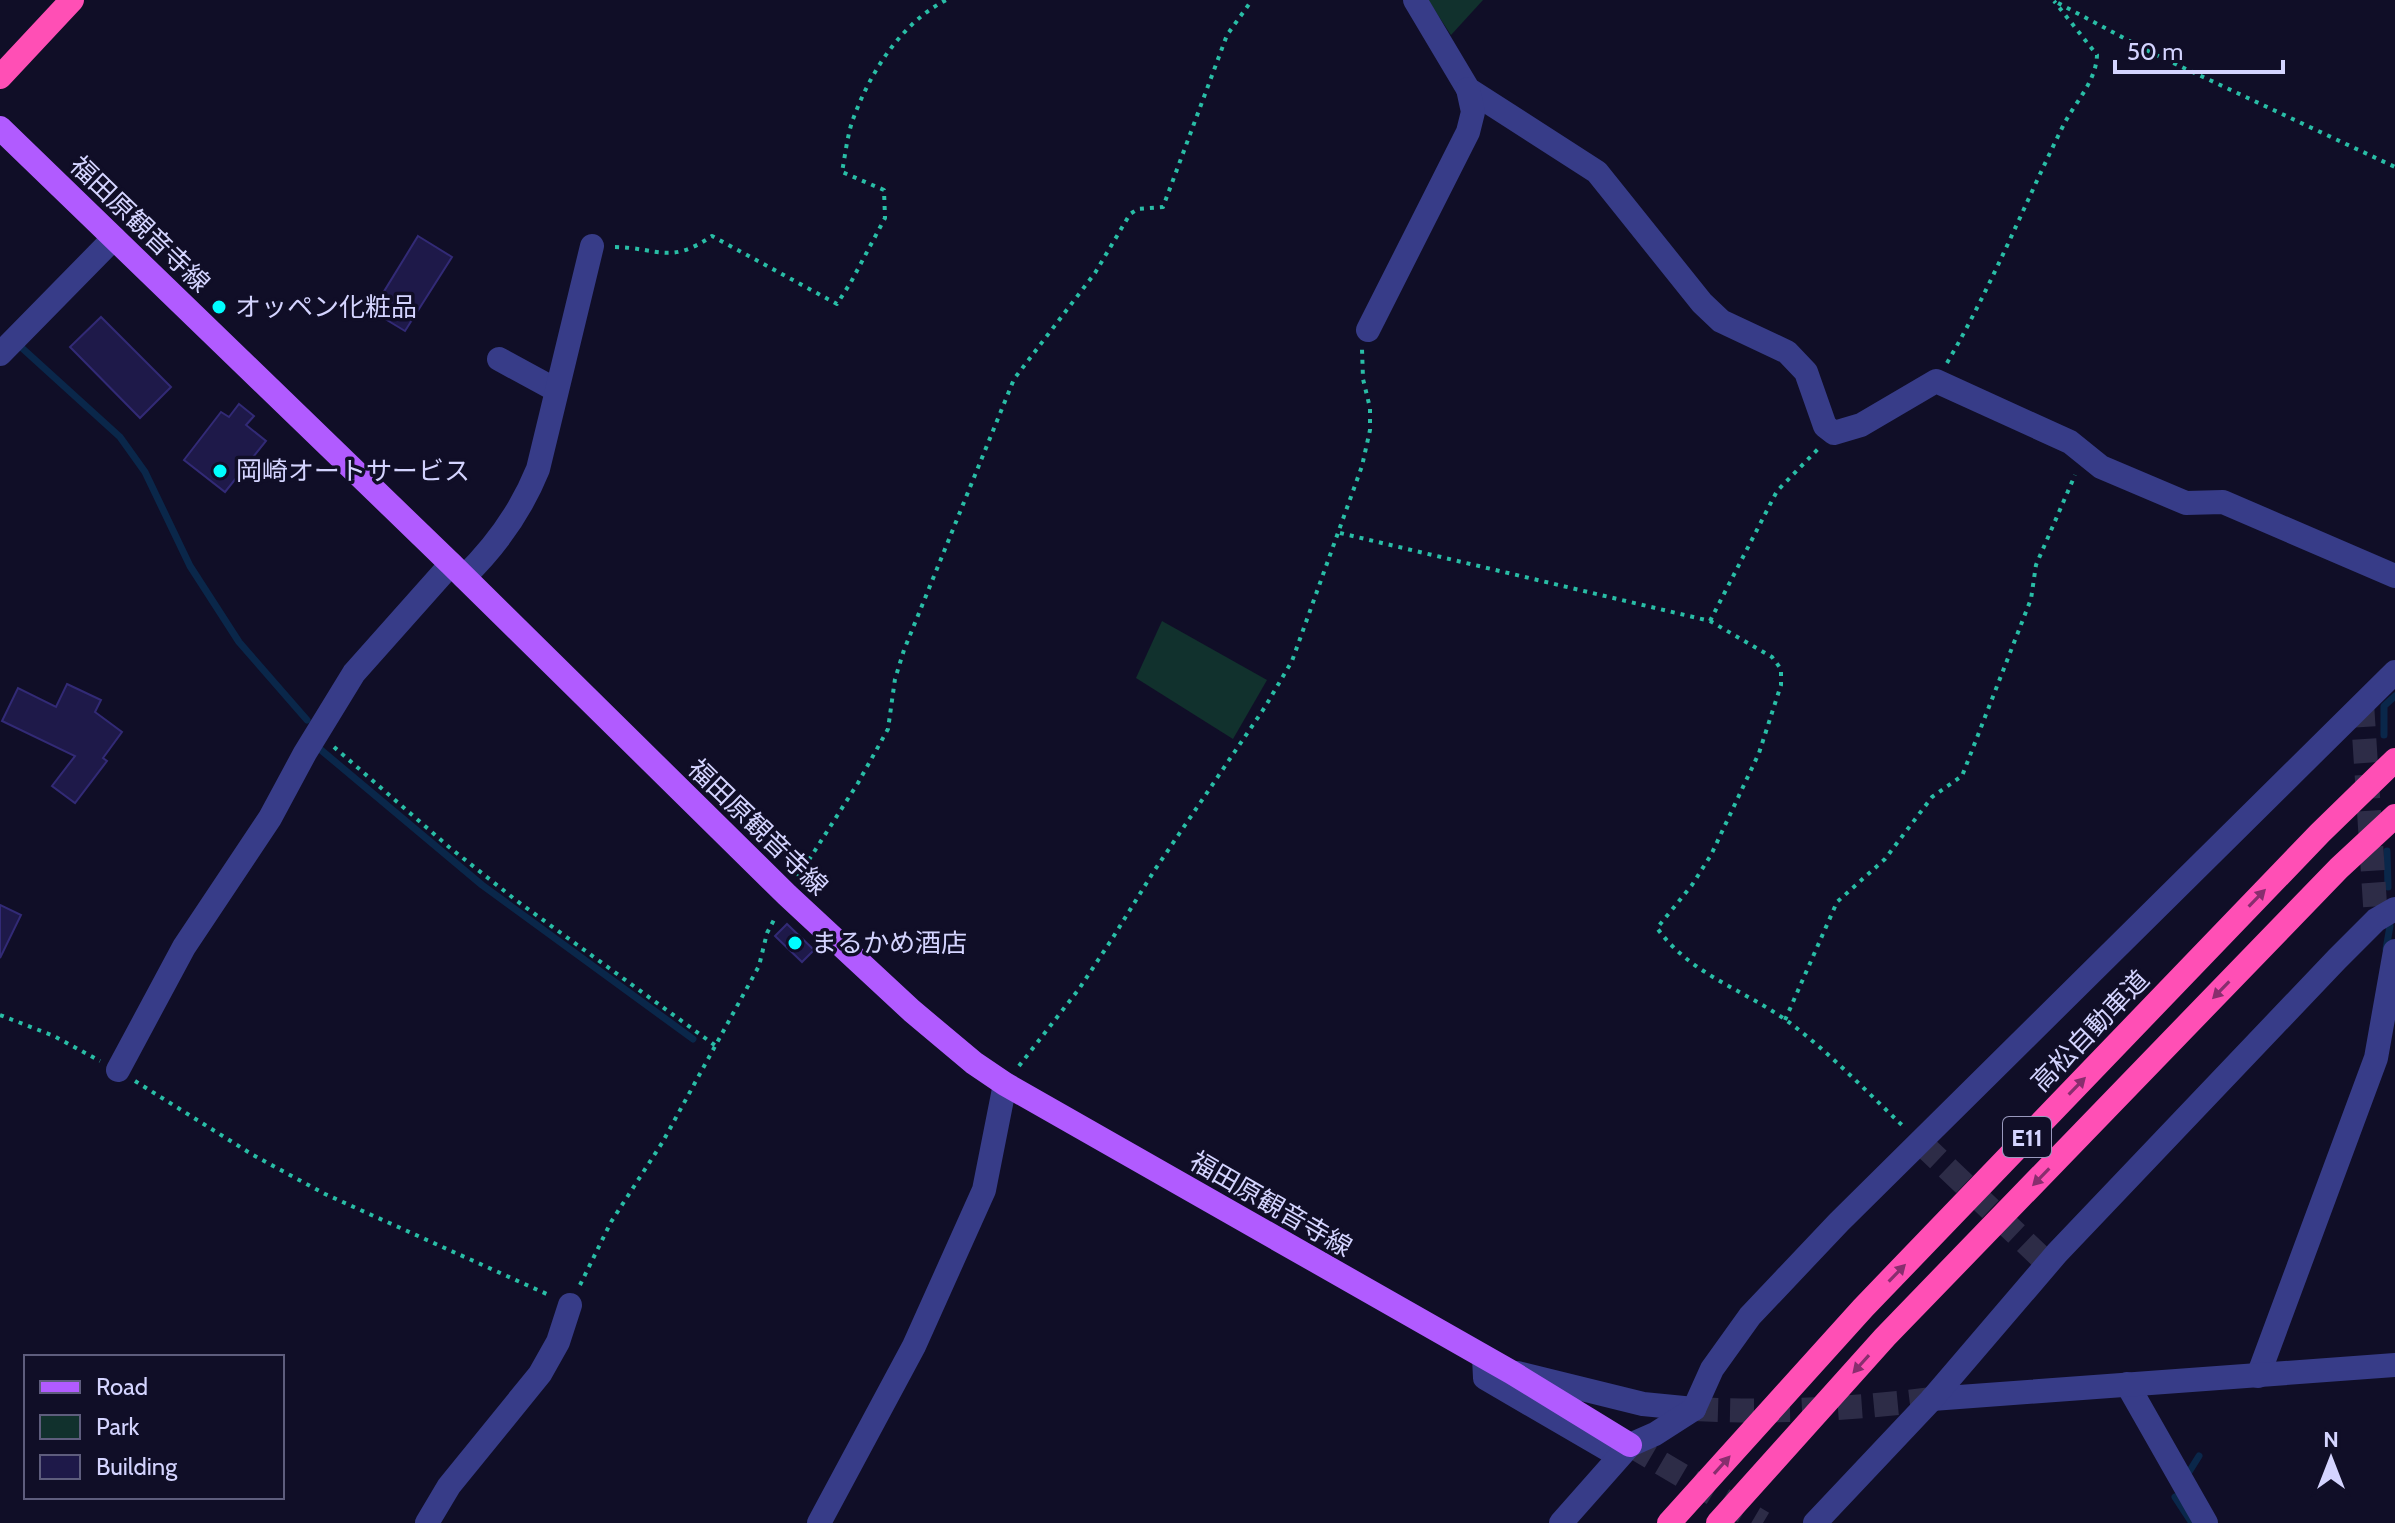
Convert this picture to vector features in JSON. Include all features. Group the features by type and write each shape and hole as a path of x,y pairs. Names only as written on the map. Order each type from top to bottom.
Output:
{"highway":[{"path":"0,77 72,0"},
{"name":"高松自動車道","path":"1669,1523 1874,1297 2320,833 2395,760"},
{"name":"E11","path":"1718,1523 1885,1337 2328,880 2395,816"}],"main road":[{"name":"福田原観音寺線","path":"0,128 458,570 787,895 912,1011 974,1063 1005,1084 1511,1372 1624,1451"}],"street":[{"path":"1368,330 1468,132 1473,112 1468,89 1415,0"},
{"path":"1468,89 1597,172 1702,303 1721,321 1787,352 1806,372 1825,426 1834,433 1861,425 1936,381 2070,442 2101,467 2186,503 2223,502 2395,576"},
{"path":"0,354 114,238"},
{"path":"118,1070 184,947 270,818 354,673 458,570 488,554 525,500 538,469 592,246"},
{"path":"499,359 556,390"},
{"path":"1561,1523 1624,1451 1694,1409 1712,1369 1750,1316 1839,1222 2395,672"},
{"path":"1815,1523 1932,1399 2057,1253 2337,959 2376,920 2395,909"},
{"path":"2258,1376 2376,1058 2395,951"},
{"path":"819,1523 914,1346 984,1190 1005,1084"},
{"path":"427,1523 449,1486 540,1374 558,1342 570,1305"},
{"path":"1484,1357 1485,1378 1624,1451"},
{"path":"1932,1399 2395,1365"},
{"path":"1511,1372 1643,1404 1694,1409"},
{"path":"2127,1384 2206,1523"}],"path":[{"path":"592,246 635,247 676,254 712,236 837,304 885,218 884,190 842,172 851,123 876,69 928,9 946,0"},
{"path":"0,1015 54,1036 118,1070 253,1155 325,1194 570,1305 611,1222 662,1143 759,966 767,933 787,895 858,783 888,729 895,679 904,650 1014,379 1095,273 1130,214 1138,209 1163,207 1227,35 1252,0"},
{"path":"2053,0 2152,53 2395,167"},
{"path":"1936,381 1977,311 2064,124 2096,71 2097,55 2053,0"},
{"path":"1005,1084 1079,989 1215,777 1265,707 1292,661 1362,466 1370,430 1362,352 1368,330"},
{"path":"1710,621 1777,491 1834,433"},
{"path":"1785,1020 1837,902 1885,859 1932,797 1962,776 2031,599 2036,565 2083,454"},
{"path":"1340,533 1710,621 1772,657 1781,669 1781,685 1759,753 1711,855 1657,928 1667,943 1692,965 1785,1020 1921,1143"},
{"path":"318,733 494,883 716,1046"}],"green space":[{"path":"1428,0 1483,0 1451,35"},
{"path":"1162,621 1267,680 1233,739 1136,678"}],"building":[{"path":"418,236 452,257 405,331 372,311"},
{"path":"101,317 171,387 140,418 70,347"},
{"name":"岡崎オートサービス","path":"239,404 254,416 246,425 266,441 225,492 184,460 221,412 229,417"},
{"path":"67,684 101,700 95,712 122,732 103,758 107,761 75,803 52,786 75,756 2,721 18,688 56,707"},
{"path":"0,905 21,915 0,958"},
{"name":"まるかめ酒店","path":"787,924 814,950 802,962 775,936"}],"waterway":[{"path":"22,348 120,437 145,472 190,566 239,642 307,720"},
{"path":"2384,735 2384,706 2395,696"},
{"path":"321,750 482,885 693,1039"},
{"path":"2387,851 2388,887"},
{"path":"2386,949 2390,926"},
{"path":"2189,1472 2199,1456"},
{"path":"2175,1497 2192,1523"}],"tunnel":[{"path":"2362,703 2376,920"},
{"path":"1921,1143 2048,1264"},
{"path":"1694,1409 1813,1409 1932,1399"},
{"path":"1630,1445 1763,1523"}],"place":[{"name":"オッペン化粧品","path":"219,307"},
{"name":"岡崎オートサービス","path":"220,471"},
{"name":"まるかめ酒店","path":"795,943"}]}
